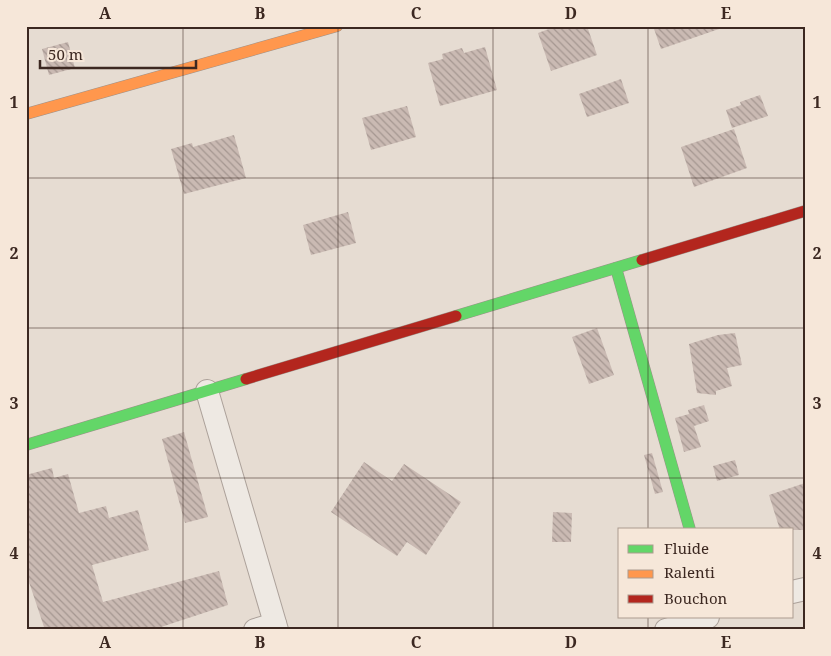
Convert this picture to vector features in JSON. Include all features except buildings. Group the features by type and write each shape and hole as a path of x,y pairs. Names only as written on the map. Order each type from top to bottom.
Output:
{"street":[{"path":"26,114 282,34 337,26"},
{"path":"26,445 805,211"},
{"path":"616,268 689,528"},
{"path":"208,391 269,628"},
{"path":"666,630 705,618"}],"traffic: fast":[{"path":"456,316 642,260"},
{"path":"616,268 689,528"},
{"path":"26,445 246,379"}],"traffic: slow":[{"path":"26,114 337,26"}],"traffic: jam":[{"path":"642,260 805,211"},
{"path":"246,379 456,316"}]}
